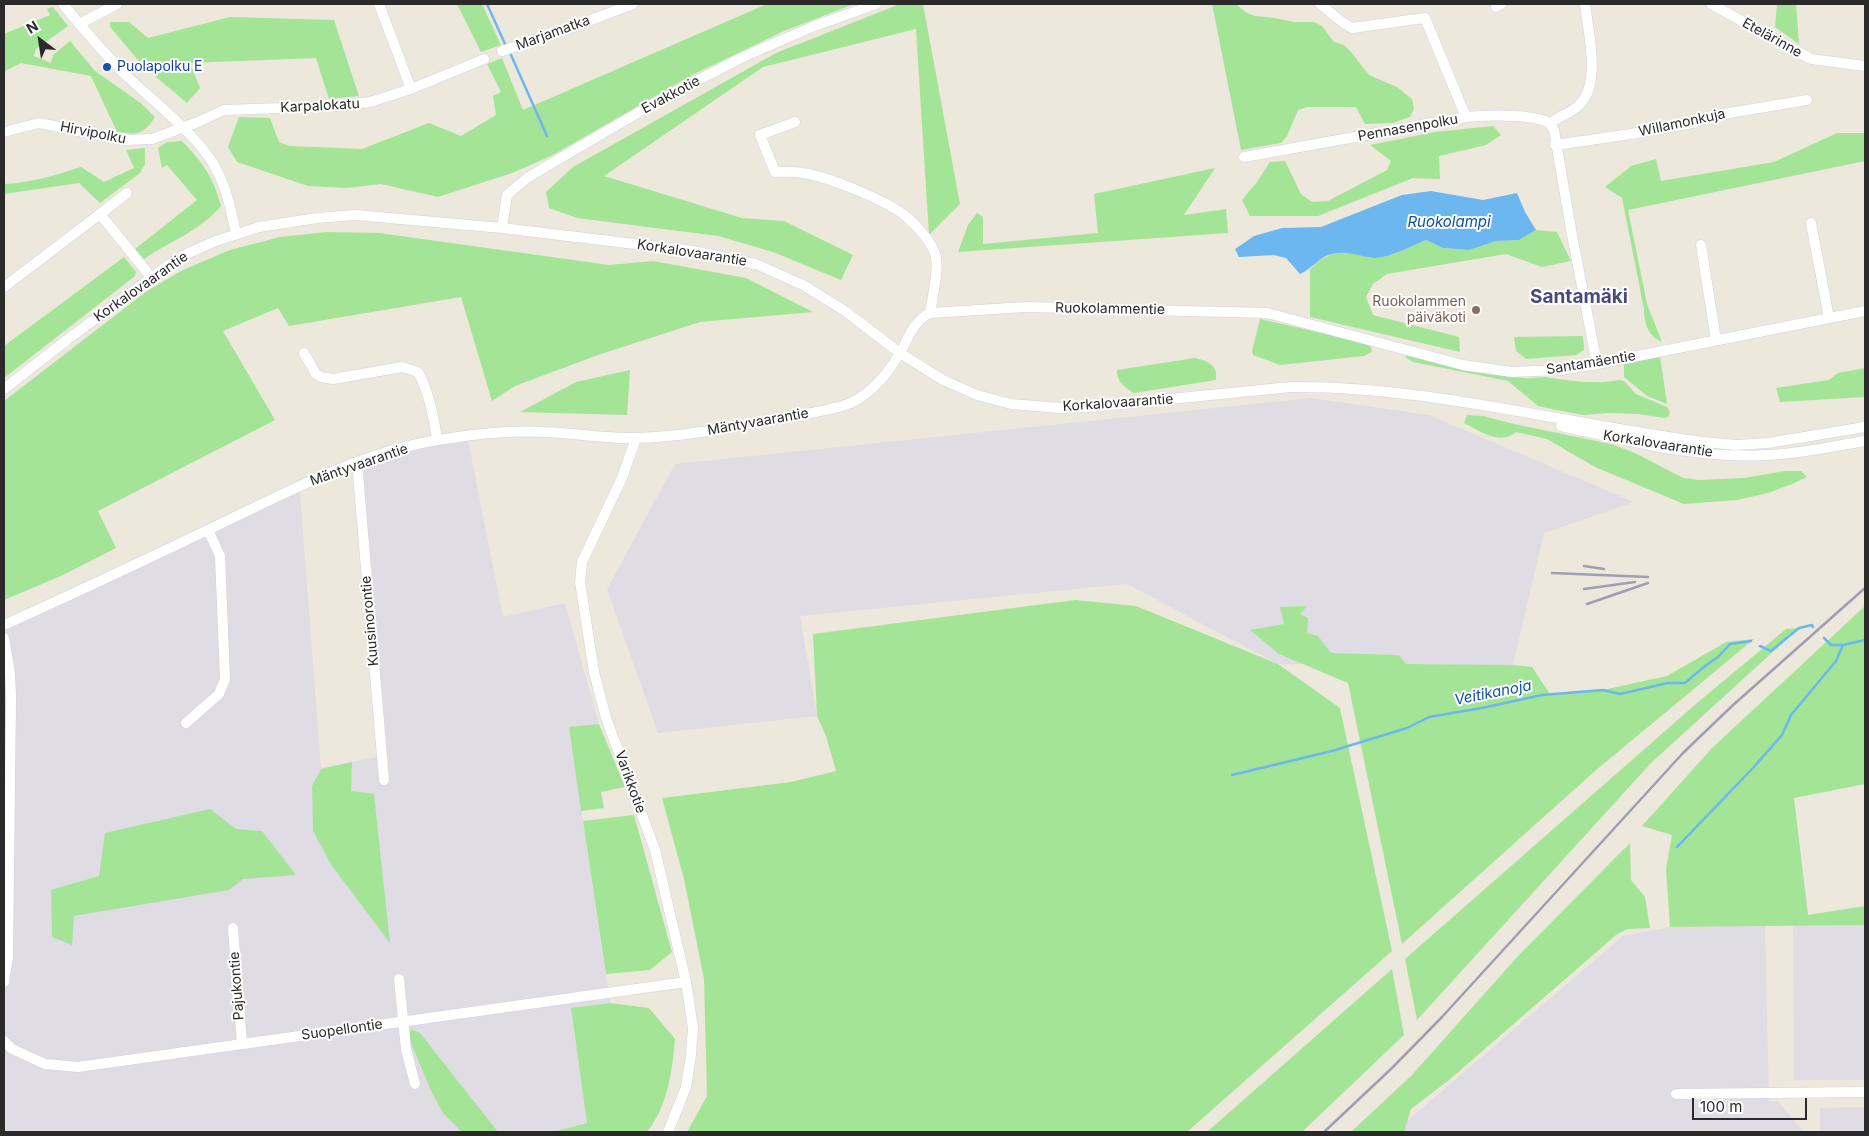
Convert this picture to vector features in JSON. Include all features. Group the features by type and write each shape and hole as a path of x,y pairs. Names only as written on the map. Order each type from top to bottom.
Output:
{"street":[{"path":"63,4 129,78 182,127 214,164 224,186 236,233"},
{"path":"79,24 117,4"},
{"path":"379,4 411,89"},
{"name":"Marjamatka","path":"502,51 633,4"},
{"name":"Evakkotie","path":"502,228 507,195 526,178 658,101 743,57 812,27 876,4"},
{"path":"1320,4 1352,28 1425,18 1466,118"},
{"path":"1585,4 1592,65 1587,95 1578,106 1550,123 1554,130 1597,364"},
{"name":"Etelärinne","path":"1711,4 1811,59 1865,66"},
{"name":"Karpalokatu","path":"182,127 224,110 356,105 411,89 484,59"},
{"name":"Willamonkuja","path":"1556,144 1631,134 1693,123 1710,116 1808,100"},
{"name":"Pennasenpolku","path":"1244,158 1480,116 1531,117 1550,123"},
{"path":"795,122 760,135 775,172 802,172 828,179 878,200 909,219 928,242 936,257 935,281 930,314"},
{"name":"Hirvipolku","path":"4,132 38,124 134,140 152,139 182,127"},
{"path":"4,287 127,192"},
{"path":"100,214 151,277"},
{"name":"Korkalovaarantie","path":"4,390 178,258 236,233 259,227 317,218 356,215 502,228 693,251 756,264 803,285 845,311 900,353 943,380 978,395 1011,404 1060,408 1089,407 1291,387 1323,386 1390,391 1666,437 1736,445 1768,443 1865,427"},
{"path":"1811,222 1829,318"},
{"path":"1701,245 1716,340"},
{"name":"Ruokolammentie","path":"930,314 1035,308 1244,311 1267,313 1288,318"},
{"name":"Santamäentie","path":"1288,318 1473,367 1512,372 1560,370 1597,364 1865,311"},
{"name":"Mäntyvaarantie","path":"4,625 120,573 292,489 357,462 392,450 437,440 493,433 542,432 636,438 708,431 843,406 865,395 885,374 900,353 910,334 924,316 930,314"},
{"path":"304,353 316,374 321,377 334,378 402,367 418,372 424,384 437,440"},
{"name":"Korkalovaarantie","path":"1512,412 1524,418 1616,439 1699,454 1768,455 1865,441"},
{"name":"Varikkotie","path":"636,438 622,478 582,562 580,582 594,672 606,718 654,850 686,982 693,1028 691,1054 686,1086 668,1132"},
{"name":"Kuusinorontie","path":"357,462 384,780"},
{"path":"186,723 220,694 225,680 220,556 208,530"},
{"path":"4,638 10,673 6,922 8,957 4,982"},
{"name":"Pajukontie","path":"233,928 242,1044"},
{"path":"399,979 406,1049 415,1084"},
{"name":"Suopellontie","path":"4,1041 12,1049 45,1064 78,1067 686,982"},
{"path":"1676,1094 1865,1092"}],"shaded area":[{"path":"1311,398 1429,415 1634,502 1544,533 1513,665 1278,664 1127,584 800,616 817,716 658,733 607,589 675,464"},
{"path":"466,430 503,617 565,603 599,724 569,728 610,1003 571,1009 587,1123 553,1132 4,1132 4,620 299,481 321,768 382,756 358,456"},
{"path":"1865,925 1865,1080 1794,1080 1793,926"},
{"path":"1765,926 1769,1101 1778,1101 1803,1132 1394,1132 1623,936 1670,927"},
{"path":"1865,1107 1865,1132 1812,1132 1820,1131 1820,1108"}],"green space":[{"path":"457,4 482,4 501,45 481,52"},
{"path":"767,4 854,4 784,31 694,74 551,156 512,173 438,197 381,184 347,188 308,186 237,162 228,147 239,117 270,118 279,142 289,146 362,149 429,123 461,136 496,115 493,96 501,92 487,64 502,58 523,110"},
{"path":"900,4 923,4 960,204 929,235 916,29 763,67 604,176 742,218 784,221 853,255 841,280 773,252 718,236 577,218 549,208 546,192 573,167 776,53"},
{"path":"1212,4 1236,4 1247,13 1255,16 1294,22 1314,22 1322,26 1334,42 1344,45 1351,52 1369,75 1397,87 1412,99 1414,109 1410,117 1393,123 1365,124 1356,107 1307,107 1298,110 1287,136 1281,143 1241,150"},
{"path":"1777,4 1796,4 1799,44 1775,27"},
{"path":"53,7 68,26 36,49 34,56 51,63 53,55 70,41 95,71 142,104 155,117 147,127 135,133 117,132 91,76 21,63 5,71 4,34 50,15 47,9"},
{"path":"230,17 334,20 359,96 329,99 316,58 190,63 200,88 187,103 143,66 110,27 110,22 129,22 148,38"},
{"path":"1493,126 1501,135 1486,145 1439,156 1440,179 1413,178 1318,216 1250,216 1242,200 1270,162 1285,161 1301,194 1312,202 1328,201 1387,170 1391,161 1370,145 1435,132"},
{"path":"1837,133 1865,133 1865,161 1628,210 1647,304 1662,342 1653,336 1645,319 1622,198 1605,187 1631,166 1656,159 1661,181 1774,162"},
{"path":"182,141 196,156 211,178 221,206 213,215 194,229 144,259 135,249 197,200 167,165 162,168 158,148 167,142"},
{"path":"145,148 145,164 140,173 100,203 79,183 4,194 4,184 52,176 81,167 104,182 134,168 126,150"},
{"path":"1215,168 1184,215 1226,209 1228,233 958,252 968,225 977,213 983,217 983,244 1098,233 1094,194"},
{"path":"1536,230 1557,232 1571,261 1542,267 1506,254 1387,274 1373,284 1366,297 1373,315 1459,337 1460,352 1310,317 1310,270 1333,254 1357,254 1374,258 1386,256 1426,240 1443,248 1469,250 1496,241 1519,240"},
{"path":"326,232 379,233 609,265 653,261 746,278 813,312 700,322 598,355 515,386 492,401 461,297 289,326 278,308 223,331 275,420 98,511 116,548 61,576 4,600 4,401 147,291 183,270 230,250 280,237"},
{"path":"124,257 136,272 135,276 4,378 4,346"},
{"path":"1260,319 1362,342 1371,347 1372,352 1364,356 1280,365 1253,355 1252,351"},
{"path":"1583,336 1584,350 1576,355 1526,359 1516,351 1514,337"},
{"path":"1408,355 1480,371 1524,378 1548,377 1593,382 1624,381 1636,394 1667,407 1670,412 1668,417 1664,418 1639,414 1607,413 1584,415 1556,410 1538,406 1508,381 1413,362 1405,357"},
{"path":"1660,356 1667,404 1647,396 1624,377 1624,364"},
{"path":"1195,358 1214,367 1216,380 1134,393 1122,384 1117,374 1117,370"},
{"path":"1865,368 1865,397 1780,402 1776,388 1829,380 1838,373"},
{"path":"630,370 627,415 520,412 576,382"},
{"path":"1467,415 1483,416 1611,444 1635,453 1683,478 1699,480 1744,478 1785,471 1801,471 1807,477 1768,493 1737,500 1684,504 1595,467 1547,439 1516,432 1503,438 1490,436 1464,423"},
{"path":"1075,600 1136,606 1278,664 1340,708 1392,951 1187,1132 687,1132 707,1096 704,979 684,879 662,798 791,782 836,771 826,736 817,716 813,634"},
{"path":"1307,606 1300,614 1308,618 1307,633 1318,636 1331,653 1399,655 1406,664 1513,665 1532,667 1550,694 1603,690 1667,676 1726,642 1754,639 1595,771 1402,944 1348,683 1279,654 1250,630 1284,624 1280,607"},
{"path":"1865,606 1865,784 1794,798 1808,915 1865,906 1865,925 1670,927 1666,869 1672,835 1642,826 1712,748"},
{"path":"1799,628 1651,763 1417,1020 1405,959 1697,703 1786,629"},
{"path":"599,724 625,787 601,792 604,808 581,811 569,727"},
{"path":"352,762 351,791 374,794 390,943 332,866 313,831 312,786 321,769"},
{"path":"210,809 236,829 262,831 296,875 243,879 229,890 74,916 72,945 52,937 51,890 99,876 105,833"},
{"path":"634,815 672,952 650,970 606,974 583,821"},
{"path":"1630,843 1631,880 1645,897 1650,928 1627,929 1616,935 1449,1080 1411,1109 1404,1132 1351,1132 1412,1075 1518,956"},
{"path":"1392,969 1404,1035 1303,1131 1207,1132"},
{"path":"610,1003 649,1008 675,1039 668,1088 660,1111 647,1132 553,1132 587,1123 571,1008"},
{"path":"411,1029 420,1033 498,1132 462,1132 444,1114 432,1093 409,1038"}],"water":[{"name":"Ruokolampi","path":"1431,191 1483,200 1517,193 1525,212 1536,230 1519,240 1496,241 1469,250 1443,248 1426,240 1387,256 1375,258 1344,253 1332,254 1324,257 1300,274 1286,258 1274,255 1239,257 1235,249 1254,236 1282,228 1321,227 1402,195"}],"waterway":[{"path":"487,4 505,44"},
{"path":"511,55 547,136"},
{"name":"Veitikanoja","path":"1760,646 1771,651 1799,628 1812,625 1813,627"},
{"name":"Veitikanoja","path":"1824,638 1831,645 1843,645 1865,640"},
{"name":"Veitikanoja","path":"1232,775 1332,751 1407,728 1429,717 1542,695 1603,690 1620,694 1668,683 1685,683 1718,657 1730,644 1751,641"},
{"path":"1677,847 1782,735 1791,715 1836,661 1843,645"}],"railway":[{"path":"1584,566 1604,569"},
{"path":"1552,573 1648,577"},
{"path":"1584,589 1635,582"},
{"path":"1587,604 1648,583"},
{"path":"1324,1132 1392,1068 1442,1017 1683,753 1732,706 1865,588"}],"place":[{"name":"Puolapolku E","path":"107,67"},
{"name":"Ruokolammen päiväkoti","path":"1476,310"}],"district":[{"name":"Santamäki","path":"1579,297"}]}
